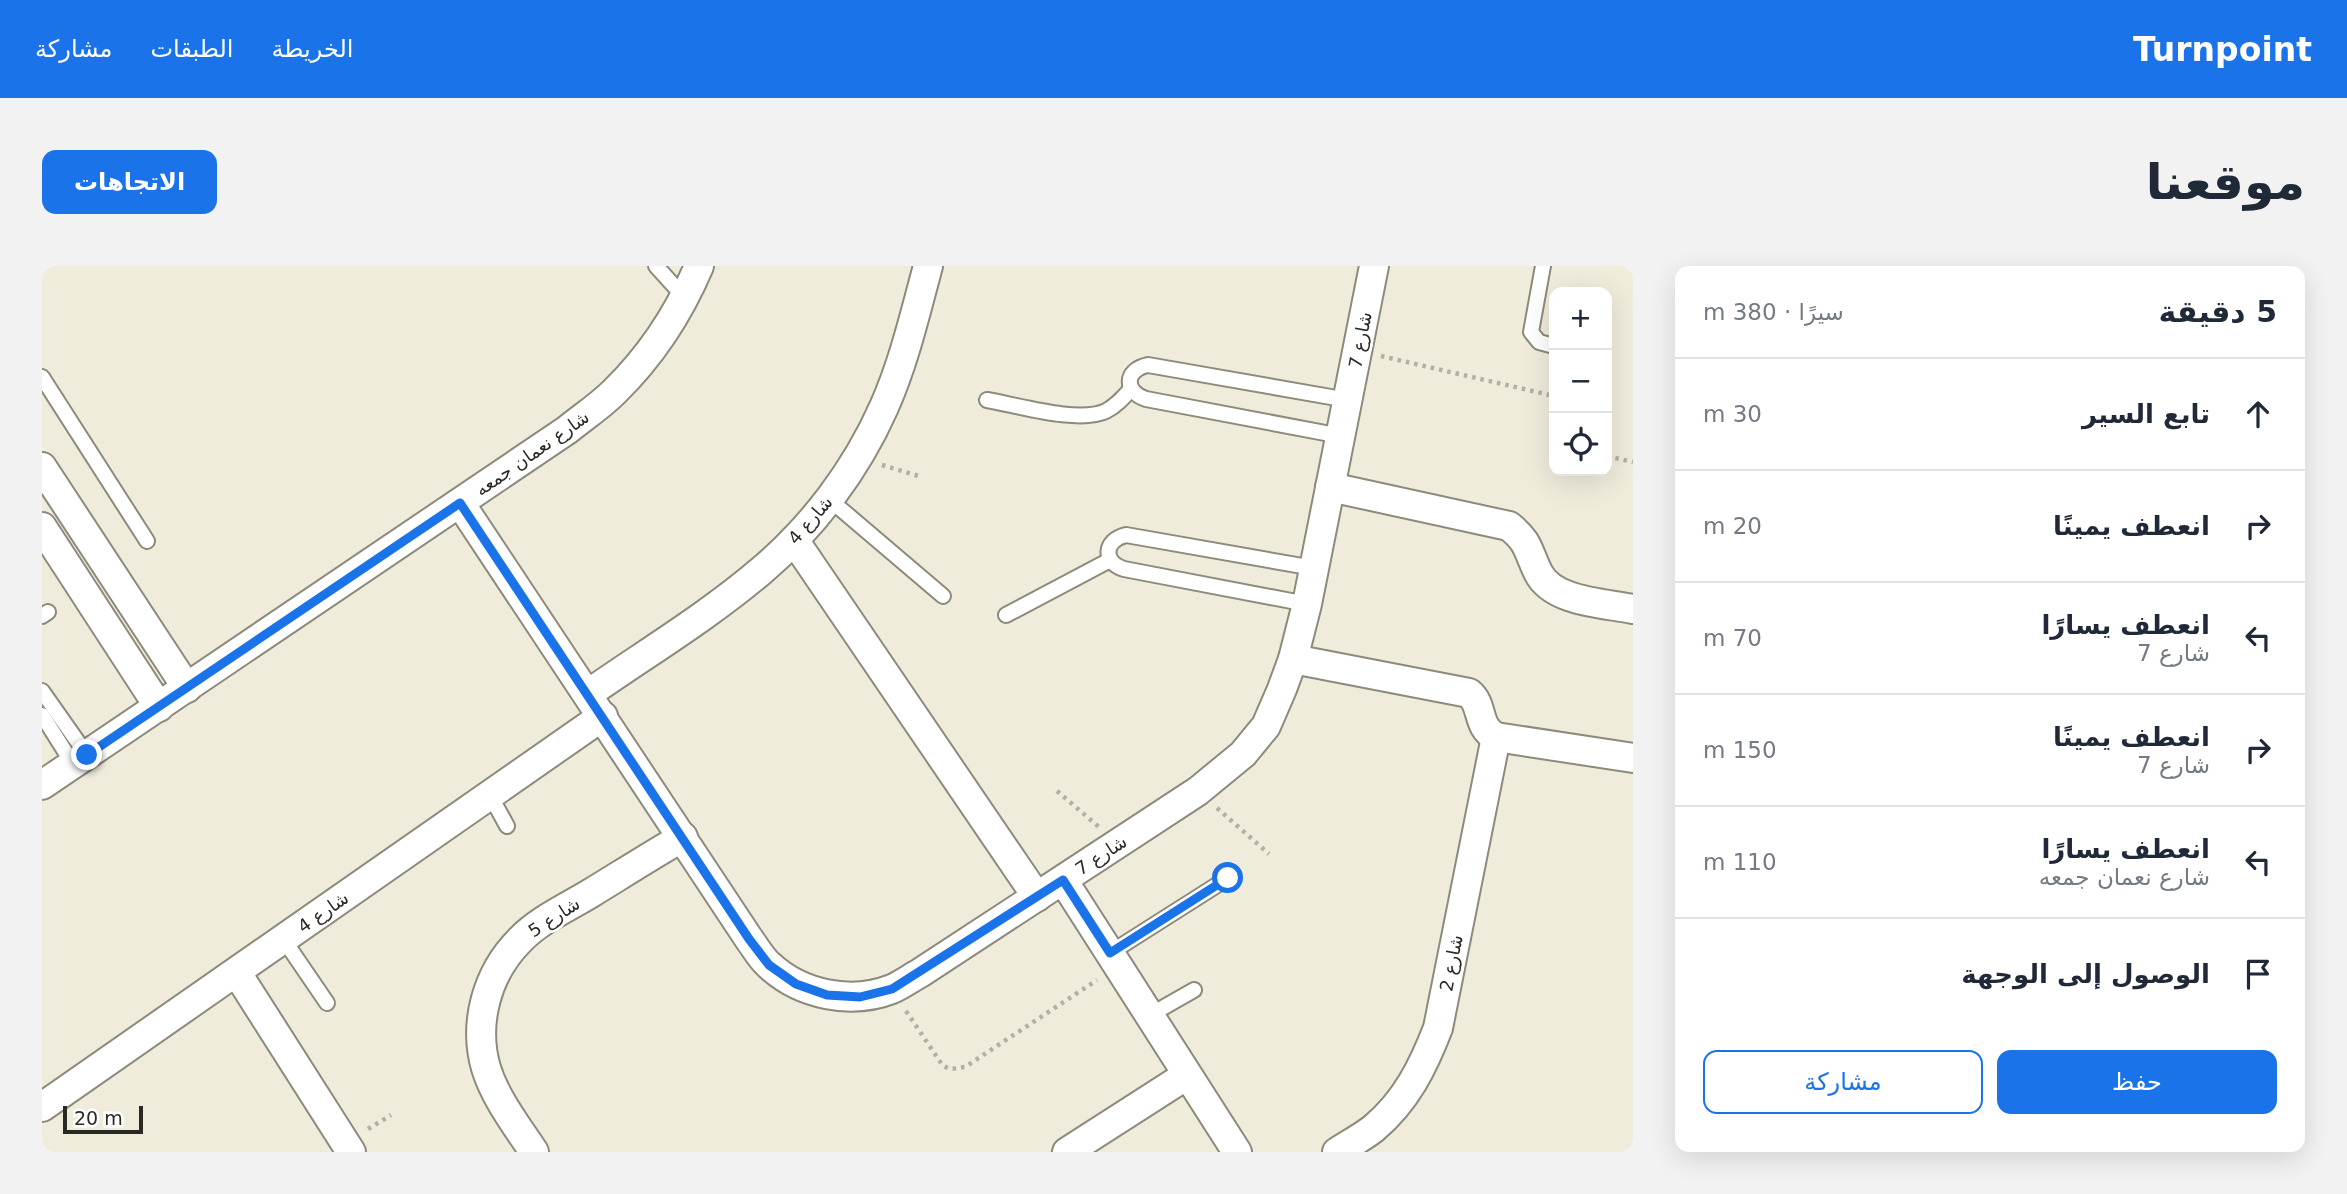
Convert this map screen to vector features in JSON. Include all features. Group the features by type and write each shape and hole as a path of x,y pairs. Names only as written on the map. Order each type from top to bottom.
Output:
{"street":[{"name":"شارع نعمان جمعه","path":"42,785 460,503 567,429 614,392 653,348 685,298 699,266"},
{"name":"شارع 4","path":"42,1107 490,795 595,705 761,571 794,540 829,499 858,458 884,407 903,357 928,266"},
{"name":"شارع 7","path":"460,503 769,965 796,984 827,995 860,997 892,989 1198,791 1243,754 1266,726 1293,659 1307,604 1374,266"},
{"path":"42,467 187,688"},
{"path":"1331,487 1509,526 1528,546 1544,583 1554,590 1566,596 1633,609"},
{"path":"42,527 159,707"},
{"path":"794,540 1037,897"},
{"path":"1293,659 1469,693 1477,702 1484,728 1496,737 1633,758"},
{"name":"شارع 2","path":"1337,1152 1373,1129 1402,1100 1424,1066 1438,1028 1496,737"},
{"name":"شارع 5","path":"534,1152 501,1101 486,1069 481,1034 485,999 498,967 520,939 683,837"},
{"path":"1063,880 1237,1152"},
{"path":"237,973 351,1152"},
{"path":"1067,1152 1187,1075"}],"lane":[{"path":"656,266 685,298"},
{"path":"1543,266 1531,332 1539,342 1549,345"},
{"path":"1341,436 1146,399 1137,396 1129,381 1132,373 1139,367 1148,365 1348,400"},
{"path":"42,377 148,541"},
{"path":"987,400 1074,416 1090,416 1106,411 1120,402 1131,389"},
{"path":"829,499 943,596"},
{"path":"1307,604 1124,569 1116,566 1108,551 1111,542 1126,535 1314,568"},
{"path":"1006,615 1110,559"},
{"path":"42,691 80,759"},
{"path":"42,715 80,759"},
{"path":"490,795 507,826"},
{"path":"1114,960 1228,878"},
{"path":"284,940 327,1003"},
{"path":"1150,1015 1194,990"}],"path":[{"path":"1358,351 1549,395"},
{"path":"1612,457 1633,462"},
{"path":"858,458 922,477"},
{"path":"1057,791 1118,843"},
{"path":"1198,791 1269,854"},
{"path":"892,989 943,1066 958,1070 1114,960"}],"route":[{"path":"87,755 460,503 749,939 769,965 796,984 827,995 860,997 892,989 1063,880 1110,953 1228,878"}]}
